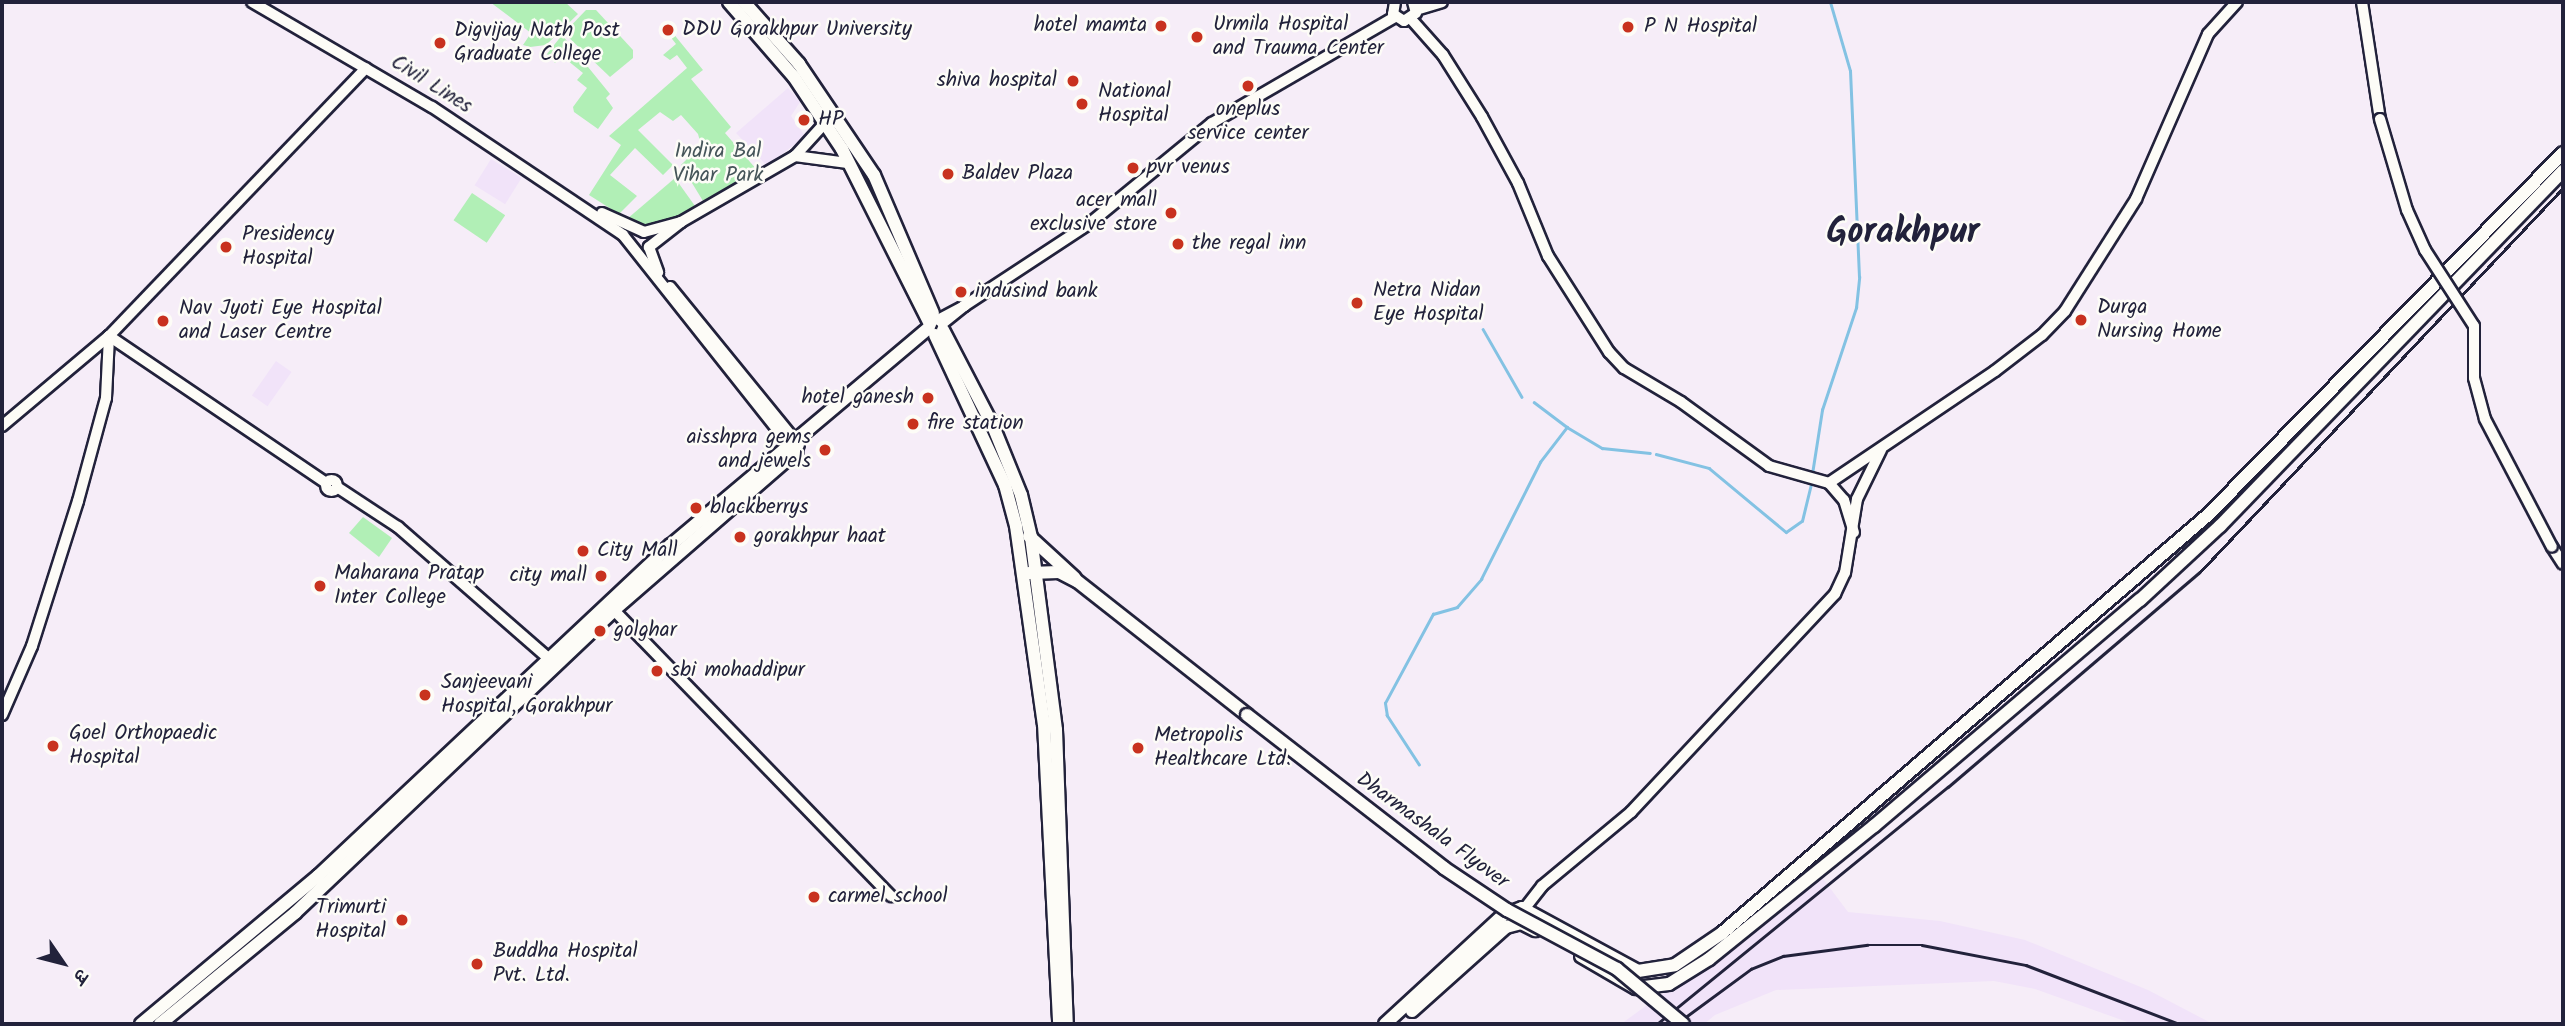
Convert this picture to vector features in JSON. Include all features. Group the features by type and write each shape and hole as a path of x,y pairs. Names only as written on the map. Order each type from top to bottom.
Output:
{"main road":[{"path":"729,2 794,76 825,123 993,426 1021,495 1037,573 1056,730 1067,1024"},
{"path":"744,2 799,64 874,175 936,327 992,453 1016,526 1044,724 1059,1024"},
{"path":"1385,1024 1503,915 1525,908 1638,971 1675,965 1695,953 2024,676 2208,514 2563,153"},
{"path":"1398,1024 1512,925 1528,925 1636,988 1668,984 1709,959 1884,818 2140,600 2220,526 2563,171"},
{"path":"160,1024 295,913 611,607 936,327"},
{"name":"Dharmashala Flyover","path":"1016,526 1077,581 1444,869 1507,910 1623,973 1683,1024"},
{"path":"1022,573 1059,572 1077,581"},
{"path":"141,1024 318,876 553,662"}],"street":[{"name":"Civil Lines","path":"252,2 366,68 586,207"},
{"path":"1395,2 1395,17"},
{"path":"936,327 1089,223 1212,123 1395,17 1443,2"},
{"path":"1819,480 1881,449 2026,348 2070,305 2136,199 2208,34 2237,2"},
{"path":"2362,2 2386,145 2407,210 2442,279 2474,326 2474,378 2485,419 2561,561"},
{"path":"1414,10 1482,117 1518,183 1548,256 1609,352 1624,368 1681,402 1769,466 1819,480 1844,500 1854,533"},
{"path":"2,426 109,336 366,68"},
{"path":"635,248 649,247 681,222 795,156 825,123"},
{"path":"795,156 848,163"},
{"path":"586,207 644,232 650,239 653,266 796,447"},
{"path":"586,207 635,248 796,447"},
{"path":"635,248 633,237 681,222"},
{"path":"109,336 331,485 384,516 553,662"},
{"path":"2,715 32,646 78,501 106,398 109,336"},
{"path":"1525,908 1542,886 1630,812 1826,605 1845,573 1854,533 1857,499 1881,449"},
{"path":"611,607 891,896"}],"shaded area":[{"path":"788,88 800,102 791,116 805,136 767,166 736,133"},
{"path":"491,159 522,178 505,204 475,185"},
{"path":"276,361 292,372 267,406 252,395"},
{"path":"1815,868 1848,912 1940,921 2025,940 2148,990 2213,1024 2133,1024 2035,989 1994,981 1776,990 1715,1015 1704,1024 1621,1024 1720,952"}],"green space":[{"path":"490,2 565,2 578,14 546,45 530,47 523,45 531,33"},
{"path":"586,10 596,10 633,50 633,58 610,77 564,33"},
{"name":"Indira Bal Vihar Park","path":"672,32 703,70 691,79 731,127 725,133 757,170 703,201 681,165 701,145 698,134 681,115 673,121 660,112 638,130 673,165 663,175 635,148 610,175 637,196 619,214 589,195 621,145 609,136 687,68 677,55 670,60 663,55 676,44 669,35"},
{"path":"562,35 610,94 606,98 613,108 598,129 574,112 573,107 587,88 577,80 583,73 562,56 555,63 547,54"},
{"path":"675,178 695,206 668,224 645,228 627,219"},
{"path":"472,193 505,215 487,243 454,220"},
{"path":"363,517 392,538 379,557 349,533"}],"waterway":[{"path":"1812,474 1822,410 1856,308 1859,277 1850,71 1830,2"},
{"path":"1483,329 1522,397"},
{"path":"1534,402 1567,427"},
{"path":"1419,765 1387,716 1385,703 1433,614 1457,607 1481,579 1540,462 1567,427 1602,448 1650,453"},
{"path":"1656,454 1709,468 1786,532 1802,521 1812,480"}],"railway":[{"path":"1657,1024 1948,787 2199,573 2563,188"},
{"path":"1676,1024 1751,969 1783,956 1867,945 1922,945 2026,965 2180,1024"}],"place":[{"name":"hotel mamta","path":"1161,26"},
{"name":"P N Hospital","path":"1628,27"},
{"name":"DDU Gorakhpur University","path":"668,30"},
{"name":"Urmila Hospital and Trauma Center","path":"1197,37"},
{"name":"Digvijay Nath Post Graduate College","path":"440,43"},
{"name":"shiva hospital","path":"1073,81"},
{"name":"oneplus service center","path":"1248,86"},
{"name":"National Hospital","path":"1082,104"},
{"name":"HP","path":"804,120"},
{"name":"pvr venus","path":"1133,168"},
{"name":"Baldev Plaza","path":"948,174"},
{"name":"acer mall exclusive store","path":"1171,213"},
{"name":"the regal inn","path":"1178,244"},
{"name":"Presidency Hospital","path":"226,247"},
{"name":"indusind bank","path":"961,292"},
{"name":"Netra Nidan Eye Hospital","path":"1357,303"},
{"name":"Durga Nursing Home","path":"2081,320"},
{"name":"Nav Jyoti Eye Hospital and Laser Centre","path":"163,321"},
{"name":"hotel ganesh","path":"928,398"},
{"name":"fire station","path":"913,424"},
{"name":"aisshpra gems and jewels","path":"825,450"},
{"name":"blackberrys","path":"696,508"},
{"name":"gorakhpur haat","path":"740,537"},
{"name":"City Mall","path":"583,551"},
{"name":"city mall","path":"601,576"},
{"name":"Maharana Pratap Inter College","path":"320,586"},
{"name":"golghar","path":"600,631"},
{"name":"sbi mohaddipur","path":"657,671"},
{"name":"Sanjeevani Hospital, Gorakhpur","path":"425,695"},
{"name":"Goel Orthopaedic Hospital","path":"53,746"},
{"name":"Metropolis Healthcare Ltd.","path":"1138,748"},
{"name":"carmel school","path":"814,897"},
{"name":"Trimurti Hospital","path":"402,920"},
{"name":"Buddha Hospital Pvt. Ltd.","path":"477,964"}],"district":[{"name":"Gorakhpur","path":"1903,233"}]}
